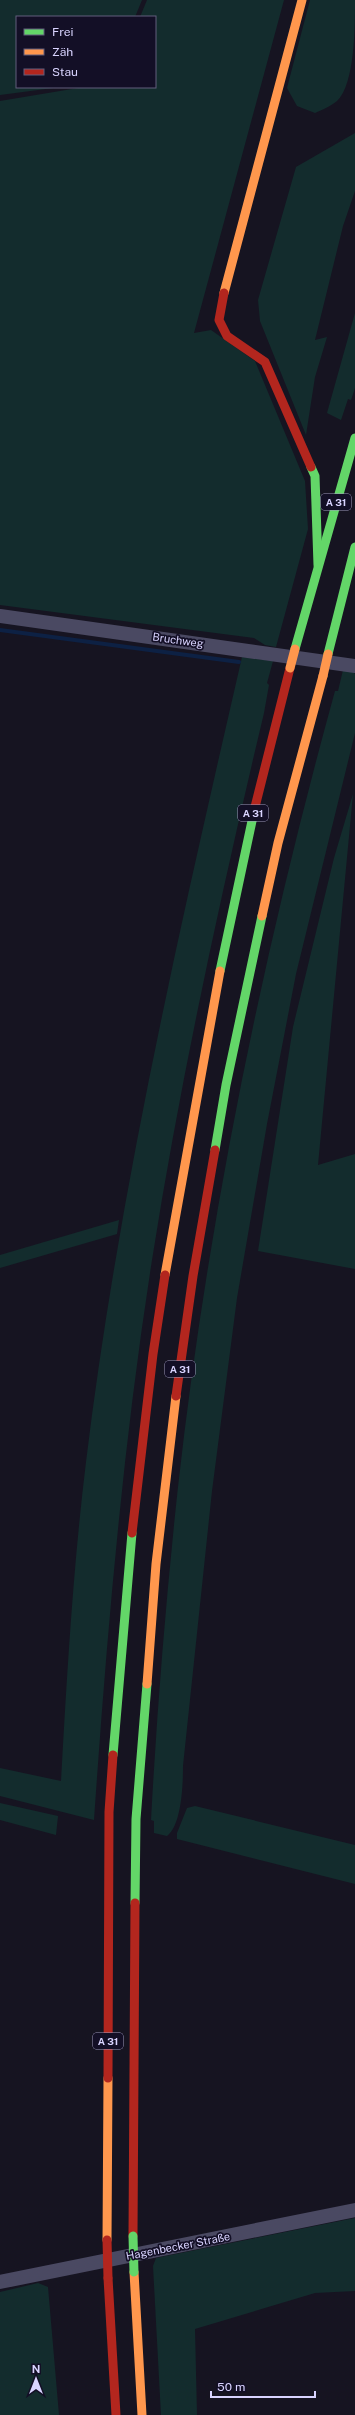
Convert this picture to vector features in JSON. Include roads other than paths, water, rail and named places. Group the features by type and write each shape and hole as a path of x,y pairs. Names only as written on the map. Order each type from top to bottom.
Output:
{"highway":[{"path":"302,0 220,306 219,320 227,336 265,362 309,463 314,476 318,565"},
{"name":"A 31","path":"116,2415 107,2240 109,1812 127,1573 155,1338 176,1208 247,838 295,648 355,438"},
{"name":"A 31","path":"142,2415 133,2236 135,1848 156,1564 193,1276 226,1085 247,981 278,843 323,676 355,548"}],"street":[{"name":"Bruchweg","path":"0,616 355,666"},
{"name":"Hagenbecker Straße","path":"0,2282 355,2210"}],"waterway":[{"path":"0,630 239,662"}]}
